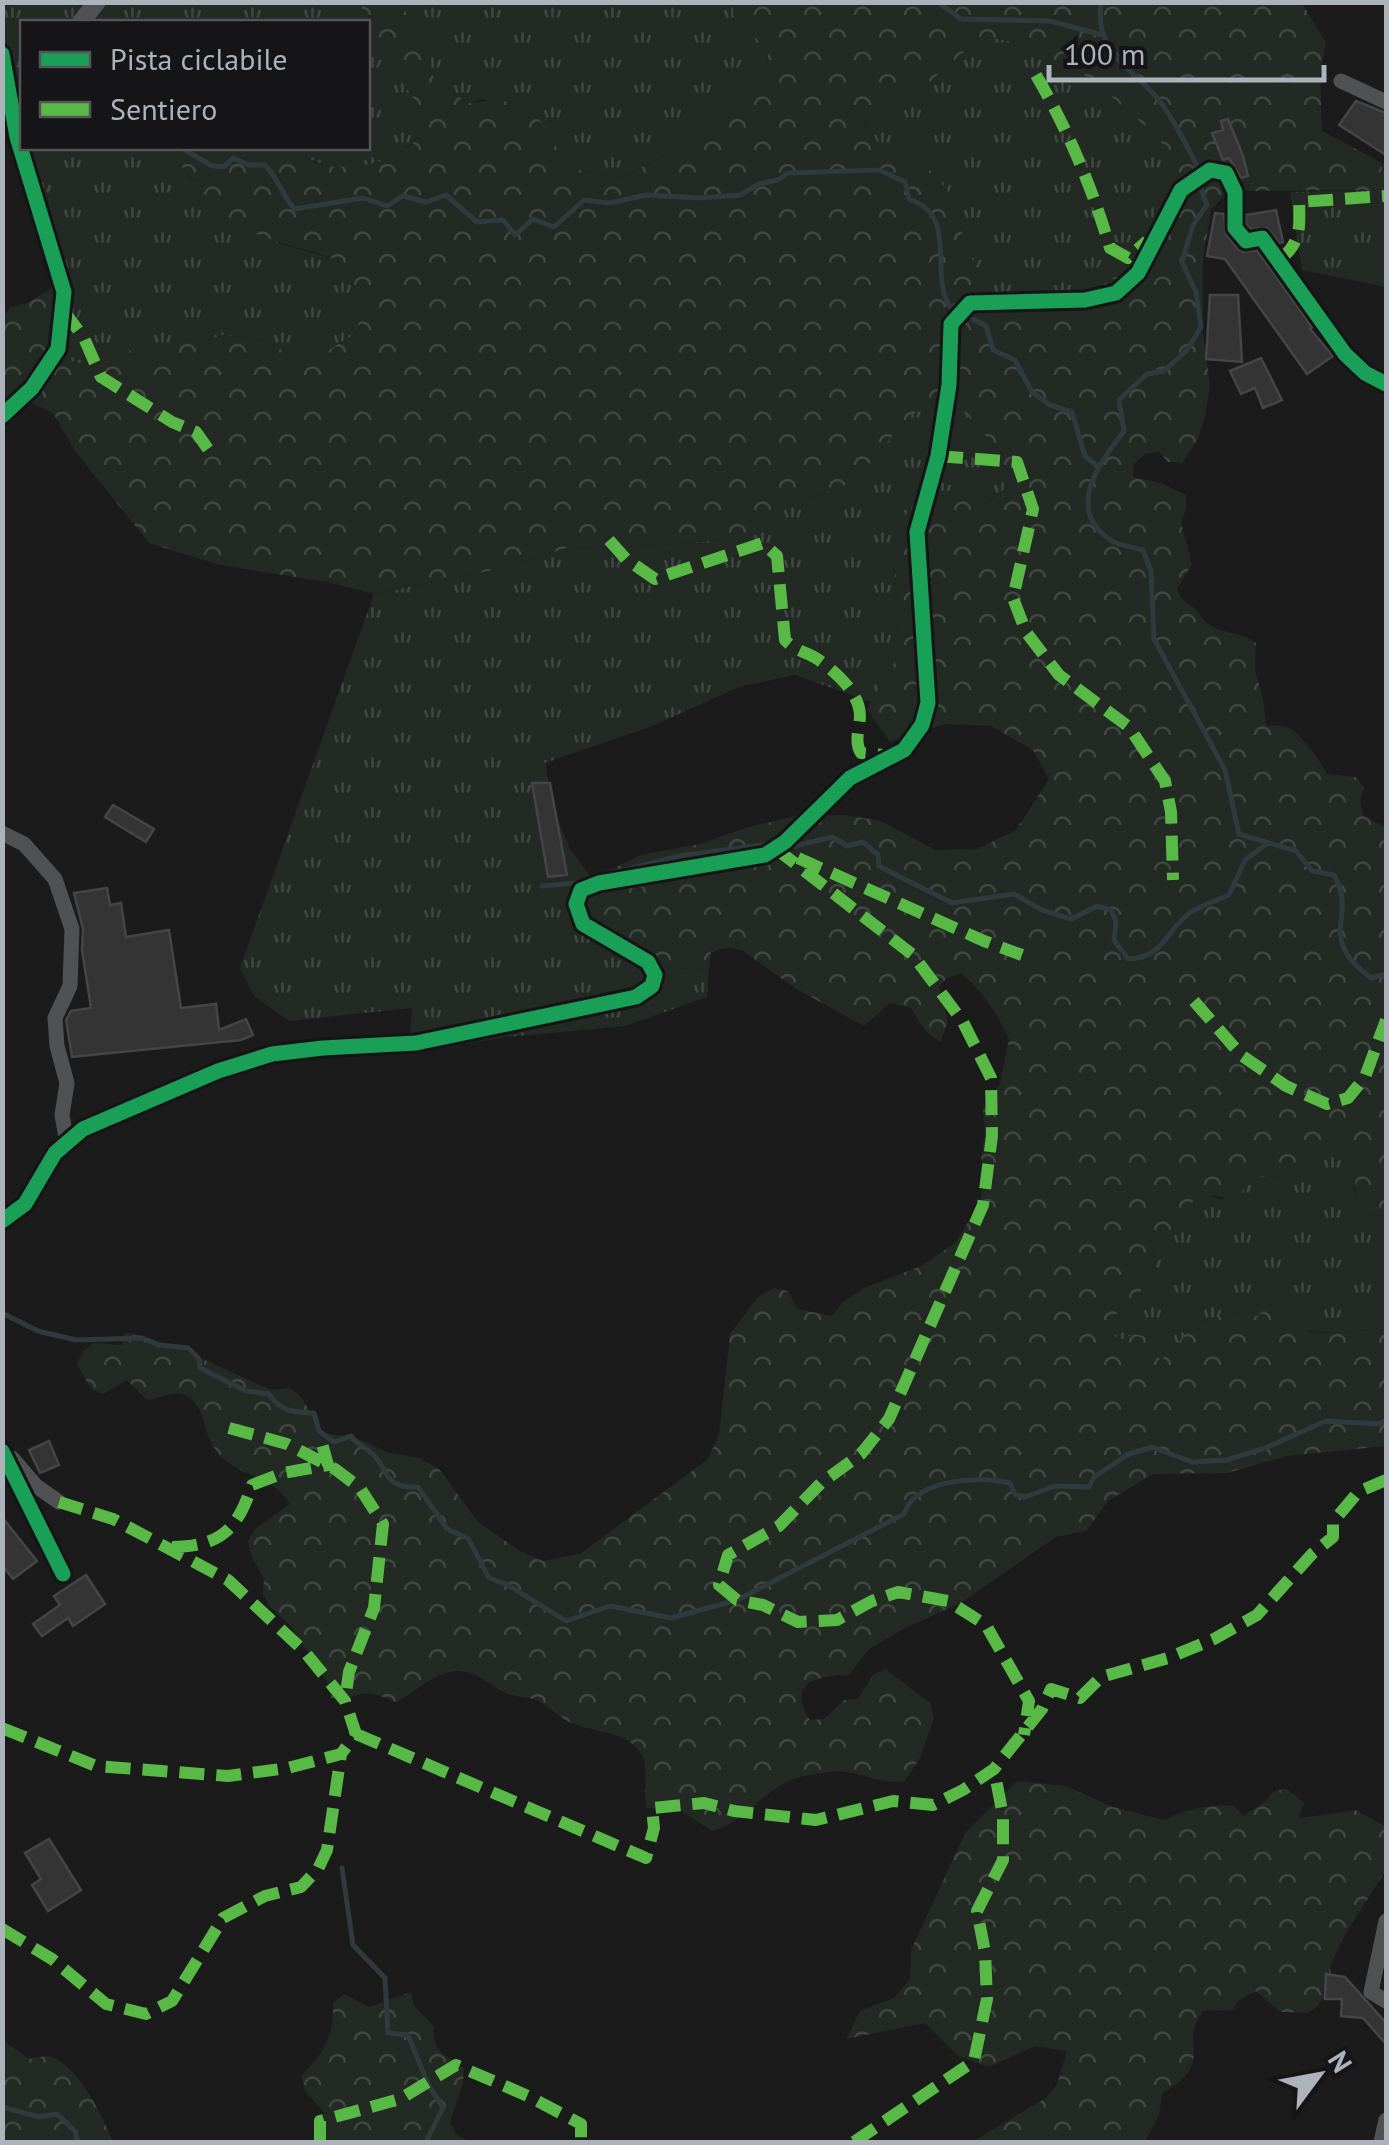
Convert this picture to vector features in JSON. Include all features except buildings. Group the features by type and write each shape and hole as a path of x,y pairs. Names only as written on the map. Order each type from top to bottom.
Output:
{"street":[{"path":"2,54 16,74 20,147"},
{"path":"1341,81 1386,102"},
{"path":"2,416 32,388 58,349 64,292 21,150"},
{"path":"2,1222 25,1204 56,1153 83,1129 218,1071 272,1054 416,1044 636,997 652,986 655,975 648,962 583,924 576,904 581,890 599,882 765,855 786,842 850,778 904,750 922,725 928,703 917,532 941,438 952,324 970,303 1068,301 1116,292 1138,273 1182,190 1210,170 1226,173 1234,192 1235,228 1246,241 1262,238 1345,354 1386,384"},
{"path":"2,833 24,844 54,879 72,929 70,986 55,1018 57,1046 67,1082 62,1116 67,1143"},
{"path":"2,1449 36,1486 59,1502"},
{"path":"2,1449 63,1574"},
{"path":"1386,1921 1370,1992 1386,2001"},
{"path":"1382,2142 1386,2120"}],"green space":[{"path":"2,3 362,3 362,20 20,20 20,144 3,81"},
{"path":"362,3 402,3 435,81 468,103 501,99 541,121 563,158 582,171 620,178 670,153 731,99 766,79 768,50 733,15 734,3 1302,3 1326,43 1320,74 1322,131 1382,163 1381,190 1229,191 1211,210 1203,259 1203,334 1210,385 1198,439 1182,463 1168,462 1159,452 1145,454 1134,464 1133,477 1161,483 1186,495 1181,523 1192,564 1177,589 1207,623 1256,643 1255,671 1266,726 1285,726 1295,732 1327,774 1356,777 1364,788 1360,802 1364,816 1386,828 1386,1216 1367,1215 1362,1208 1356,1190 1357,1162 1349,1150 1321,1152 1285,1178 1257,1177 1232,1197 1195,1197 1182,1225 1157,1237 1152,1275 1112,1317 1109,1332 1120,1340 1134,1334 1148,1337 1151,1351 1161,1360 1200,1323 1243,1311 1256,1316 1281,1300 1298,1311 1308,1331 1386,1329 1386,1446 1287,1456 1227,1473 1153,1474 1108,1501 1086,1531 1056,1537 959,1604 869,1649 849,1675 817,1679 803,1689 803,1707 810,1720 824,1719 844,1700 858,1699 873,1675 885,1669 930,1703 934,1718 920,1758 905,1781 839,1772 797,1778 774,1789 735,1821 712,1831 677,1808 647,1808 644,1761 629,1741 570,1722 539,1701 505,1692 472,1674 457,1671 440,1675 396,1702 370,1694 345,1701 331,1698 328,1683 290,1625 269,1606 263,1593 264,1579 251,1555 248,1541 255,1529 290,1504 283,1494 223,1458 211,1442 192,1399 171,1394 147,1400 127,1380 103,1394 91,1389 77,1364 83,1351 94,1343 122,1345 125,1332 175,1346 271,1390 290,1388 301,1397 324,1433 355,1437 389,1453 420,1458 439,1469 478,1522 520,1551 543,1561 580,1554 708,1459 719,1434 730,1334 758,1297 774,1288 788,1291 798,1309 832,1316 843,1302 864,1288 921,1266 955,1243 980,1203 986,1171 981,1158 983,1109 1000,1084 1009,1039 989,1003 969,980 961,973 939,987 948,1022 940,1042 925,1031 911,1008 890,1003 864,1026 793,987 742,950 711,952 709,970 642,966 594,938 585,907 592,879 641,855 700,844 795,816 845,815 881,821 935,850 977,849 1016,830 1049,779 1033,750 991,726 945,724 890,742 867,709 900,652 893,545 904,516 931,491 959,490 986,503 1008,487 1002,454 963,411 941,402 910,415 854,482 789,506 743,538 567,548 498,569 374,594 327,582 220,565 149,543 75,451 53,413 25,400 3,422 3,318 10,307 28,303 69,277 56,356 79,363 100,364 126,347 138,357 151,359 186,340 204,342 223,335 267,341 295,358 319,356 353,335 363,314 356,291 338,260 266,238 239,225 218,209 165,150 294,150 314,162 347,167 397,155 418,135 421,122 411,95 370,36 370,20 362,20","holes":["982,36 1024,44 1091,79 1158,137 1184,182 1144,257 1098,288 1032,304 988,292 968,250 948,191 918,157 884,153 864,120 918,92"]},
{"path":"402,3 734,3 733,15 768,50 766,79 731,99 670,153 620,178 582,171 563,158 541,121 484,99 468,103 435,81"},
{"path":"982,36 1024,44 1091,79 1158,137 1184,182 1144,257 1098,288 1032,304 988,292 968,250 884,154 864,119 918,92"},
{"path":"370,38 413,99 421,120 420,132 404,150 379,162 354,168 310,159 294,150 370,150"},
{"path":"22,150 166,150 193,181 281,244 338,260 356,291 363,314 353,335 320,356 295,358 267,341 223,335 203,342 186,340 151,359 111,354 100,364 79,363 56,356 69,277"},
{"path":"1383,163 1386,287 1302,270 1290,192 1380,190"},
{"path":"941,402 963,411 1002,454 1008,487 985,503 959,490 893,545 900,652 871,702 795,675 739,687 655,725 545,763 555,813 570,849 592,879 642,966 709,970 707,997 625,1026 507,1037 409,1052 412,1008 289,1021 254,996 240,968 374,594 498,569 567,548 742,538 789,506 854,482 910,414"},
{"path":"1350,1150 1357,1162 1354,1190 1368,1215 1386,1216 1386,1329 1307,1330 1298,1311 1281,1301 1256,1316 1243,1311 1200,1323 1161,1361 1134,1335 1120,1340 1109,1332 1111,1317 1137,1295 1152,1275 1157,1237 1182,1224 1194,1197 1208,1195 1222,1200 1257,1177 1285,1178 1321,1152"},
{"path":"1017,1781 1066,1786 1113,1807 1165,1820 1189,1810 1216,1806 1234,1806 1243,1816 1274,1791 1287,1789 1304,1803 1299,1818 1356,1810 1386,1827 1386,1870 1346,1933 1330,1966 1332,1985 1317,2007 1307,2013 1280,2012 1256,1991 1238,2001 1233,2010 1203,2011 1194,2034 1193,2062 1179,2082 1162,2094 1159,2115 1145,2142 972,2142 1046,2098 1057,2084 1067,2051 1035,2046 989,2067 958,2056 925,2023 846,2039 860,2011 894,1998 910,1979 911,1950 965,1833"},
{"path":"411,1992 414,2006 434,2027 437,2048 464,2068 450,2122 457,2135 471,2142 324,2142 320,2126 324,2112 305,2091 301,2076 326,2043 333,2003 344,1994 369,2007"},
{"path":"2,2040 30,2059 54,2058 73,2072 90,2095 113,2142 3,2142"}],"waterway":[{"path":"938,2 961,19 1050,21 1103,35"},
{"path":"1101,2 1100,20 1109,47 1158,99 1173,121 1196,166 1207,205 1193,225 1182,262 1196,292 1201,327 1187,350 1164,371 1147,374 1119,400 1124,431 1097,471 1088,501 1090,515 1097,528 1112,541 1143,550 1151,571 1154,639 1225,770 1239,834 1296,851 1312,871 1334,875 1340,890 1340,927 1345,950 1371,978 1386,974"},
{"path":"185,150 212,166 224,167 233,158 249,165 265,165 294,209 363,198 387,206 403,196 426,202 446,195 477,222 503,220 515,235 533,219 554,227 584,200 609,203 647,195 740,195 788,173 879,170 905,182 909,199 925,207 934,218 939,232 944,293 950,307 963,302"},
{"path":"973,319 986,326 993,350 1015,360 1032,392 1050,405 1072,412 1085,456 1097,466"},
{"path":"791,847 832,837 847,846 863,842 878,855 879,866 952,903 1014,894 1042,910 1071,919 1097,906 1111,910 1116,921 1114,940 1128,959 1158,948 1191,912 1229,895 1245,860 1268,843"},
{"path":"542,886 576,883 679,856 770,844"},
{"path":"4,1314 38,1331 76,1340 142,1338 159,1345 188,1348 199,1359 200,1368 246,1391 269,1394 288,1410 314,1413 319,1431 334,1442 351,1436 375,1456 391,1480 406,1487 418,1487 447,1529 468,1538 489,1578 508,1585 566,1621 610,1606 671,1618 737,1600 904,1514 921,1493 950,1482 1010,1483 1015,1494 1025,1497 1055,1486 1089,1487 1094,1477 1129,1454 1152,1447 1192,1462 1227,1460 1326,1421 1379,1424 1386,1420"},
{"path":"342,1868 353,1945 385,1978 388,2033 408,2035 428,2084 443,2108 426,2142"},
{"path":"2,2107 39,2117 57,2114 75,2131 78,2142"}],"marked path":[{"path":"1036,75 1078,159 1110,248 1128,258 1147,241"},
{"path":"1279,260 1292,248 1298,234 1299,202 1386,196"},
{"path":"63,310 84,338 101,377 172,422 196,432 208,449"},
{"path":"938,456 1017,462 1033,509 1013,598 1026,632 1059,675 1129,727 1165,781 1171,812 1173,880"},
{"path":"609,540 626,559 655,579 763,543 777,556 785,640 819,660 843,681 859,708 857,742 861,753 884,755"},
{"path":"775,848 913,955 963,1022 991,1078 992,1136 983,1205 889,1419 861,1454 821,1483 779,1526 728,1555 719,1585 737,1600 763,1605 798,1622 837,1620 898,1592 948,1601 986,1625 1029,1701 1024,1735"},
{"path":"798,858 1022,955"},
{"path":"1194,1001 1241,1055 1286,1086 1327,1104 1348,1098 1365,1077 1386,1020"},
{"path":"229,1428 287,1444 335,1469 360,1488 383,1524 374,1608 349,1672 345,1701"},
{"path":"172,1547 203,1543 224,1533 240,1514 252,1485 283,1473 328,1465 321,1440"},
{"path":"356,1734 646,1858 654,1828 652,1808 704,1803 734,1811 816,1820 893,1801 933,1805 994,1769 1042,1709 1051,1689 1080,1698 1101,1677 1168,1658 1257,1615 1312,1554 1333,1537 1333,1522 1358,1492 1386,1480"},
{"path":"2,1728 96,1766 228,1776 288,1768 341,1754 356,1734 345,1701 304,1651 228,1580 113,1519 59,1502"},
{"path":"2,1929 52,1959 106,2004 146,2014 172,2001 223,1918 265,1896 301,1887 318,1869 327,1850 341,1754"},
{"path":"854,2142 974,2061 987,1999 985,1952 977,1911 1003,1860 1003,1816 994,1769"},
{"path":"320,2142 320,2121 400,2099 456,2065 581,2124 581,2142"}],"cycle path":[{"path":"2,54 20,147"},
{"path":"2,416 32,388 58,349 64,292 21,150"},
{"path":"2,1221 25,1204 55,1153 83,1129 218,1071 272,1054 416,1043 636,997 652,986 655,975 648,962 583,924 576,904 581,890 599,883 765,855 785,842 850,778 904,750 922,725 928,703 917,532 938,456 949,385 951,324 970,303 1085,300 1116,293 1138,273 1181,190 1210,170 1226,173 1235,192 1235,228 1246,241 1262,238 1345,354 1365,373 1386,384"},
{"path":"2,1451 63,1574"}]}
